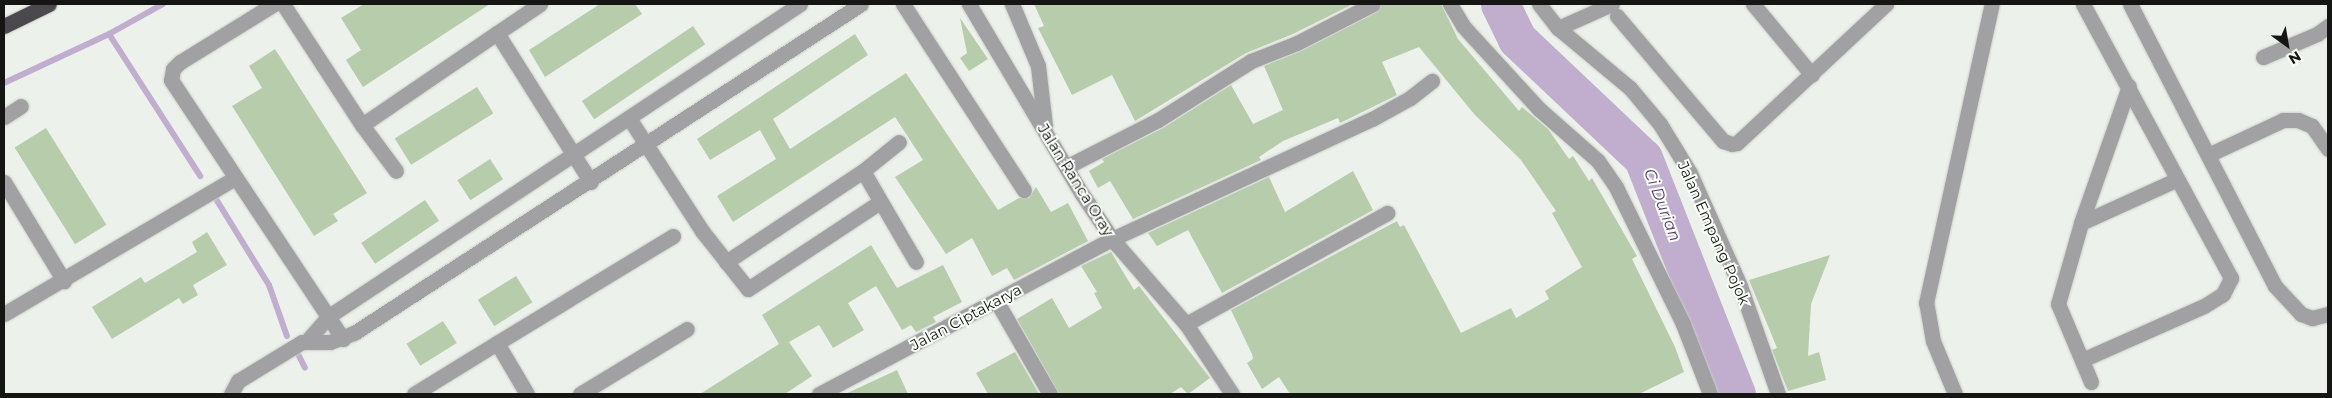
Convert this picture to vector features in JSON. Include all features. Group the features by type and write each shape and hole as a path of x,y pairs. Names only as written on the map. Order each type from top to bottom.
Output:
{"highway":[{"path":"4,26 49,4"}],"street":[{"path":"274,4 180,62 171,75 235,178 343,339"},
{"path":"283,4 362,125 396,171"},
{"path":"362,125 540,4"},
{"path":"231,394 238,381 307,341 329,316 572,152 629,118 800,4"},
{"path":"307,341 343,339 591,182 861,4"},
{"path":"903,4 1024,190"},
{"name":"Jalan Ranca Oray","path":"969,4 1066,167 1112,239 1186,324 1232,394"},
{"path":"1012,4 1038,66 1046,132"},
{"path":"1066,167 1158,120 1251,60 1297,44 1373,4"},
{"path":"1450,4 1463,26 1482,47 1539,108 1598,161 1616,187 1683,324 1710,394"},
{"name":"Jalan Empang Pojok","path":"1539,4 1558,28 1630,88 1660,124 1685,165 1740,286 1778,394"},
{"path":"1752,4 1812,75"},
{"path":"1558,28 1615,10 1727,144 1737,143 1886,4"},
{"path":"1955,394 1933,341 1926,302 1992,4"},
{"path":"2082,360 2204,306 2223,294 2229,286 2231,278 2222,257 2176,180 2084,4"},
{"path":"2130,4 2275,286 2301,314 2312,318 2328,314"},
{"path":"2263,57 2317,34 2328,26"},
{"path":"497,33 591,182"},
{"name":"Jalan Ciptakarya","path":"820,394 840,389 1112,239 1372,119 1410,98 1432,81"},
{"path":"2091,382 2058,304 2081,223 2128,86"},
{"path":"4,117 21,106"},
{"path":"629,118 679,197 744,287 756,287 880,202"},
{"path":"2208,155 2283,120 2298,120 2312,126 2328,149"},
{"path":"726,262 863,171 898,142"},
{"path":"863,171 916,262"},
{"path":"4,314 64,281 235,178"},
{"path":"2081,223 2176,180"},
{"path":"4,182 64,281"},
{"path":"1186,324 1387,213"},
{"path":"414,394 673,236"},
{"path":"996,302 1050,394"},
{"path":"580,394 687,330"},
{"path":"497,343 528,394"}],"building":[{"path":"364,4 490,4 363,87 346,60 361,50 341,18"},
{"path":"600,4 635,4 642,14 545,77 529,50"},
{"path":"1034,4 1353,4 1293,34 1246,53 1135,121 1112,75 1072,95 1038,28 1044,26"},
{"path":"1382,4 1441,4 1458,39 1519,111 1522,107 1548,129 1569,159 1573,156 1589,181 1592,178 1637,256 1632,259 1675,347 1684,372 1639,394 1290,394 1279,377 1262,389 1247,363 1253,359 1252,354 1231,310 1397,221 1400,227 1404,225 1461,333 1511,308 1516,318 1549,299 1545,291 1582,267 1552,213 1556,211 1521,160 1475,115 1419,47 1382,62 1397,95 1340,123 1338,118 1283,141 1259,157 1261,160 1133,219 1110,181 1098,188 1089,171 1104,162 1102,159 1163,128 1231,85 1253,124 1283,110 1264,66 1301,51 1377,12"},
{"path":"960,18 988,59 969,71 960,58 967,53"},
{"path":"693,26 705,44 594,119 582,101"},
{"path":"855,34 868,55 773,119 790,149 906,73 998,210 1019,198 1029,198 1036,187 1051,212 1068,203 1088,241 1014,280 1007,268 992,276 972,238 946,254 895,177 923,160 895,117 733,222 717,196 776,159 760,130 710,160 697,139"},
{"path":"275,49 367,193 333,214 338,221 314,236 232,106 262,88 249,66"},
{"path":"477,87 493,113 411,165 395,138"},
{"path":"46,128 106,225 75,244 15,148"},
{"path":"490,159 503,179 470,200 457,180"},
{"path":"1353,171 1373,210 1222,293 1188,230 1157,246 1148,233 1269,177 1285,212"},
{"path":"425,200 439,221 375,264 361,243"},
{"path":"207,232 227,265 193,285 198,295 183,304 179,298 112,339 92,307 141,277 145,283 197,252 192,242"},
{"path":"871,245 897,288 943,265 962,302 933,317 936,322 916,332 911,325 902,330 876,286 848,303 864,330 833,348 819,325 789,342 812,376 785,394 700,394 779,344 762,315"},
{"path":"1111,252 1134,290 1139,286 1210,378 1188,394 1181,387 1170,394 1059,394 1017,319 1052,298 1069,328 1102,308 1094,293 1097,292 1081,266"},
{"path":"1830,255 1811,304 1808,356 1819,352 1826,380 1788,391 1772,350 1777,348 1749,280"},
{"path":"516,276 532,302 494,326 478,300"},
{"path":"443,321 457,343 420,366 407,344"},
{"path":"1015,352 1039,394 988,394 976,373"},
{"path":"897,370 908,394 845,394"}],"waterway":[{"path":"4,83 109,34 163,4"},
{"name":"Ci Durian","path":"1500,4 1517,39 1643,158 1736,394"},
{"path":"109,34 200,176"},
{"path":"216,199 269,285 287,336"},
{"path":"299,356 305,368"}]}
